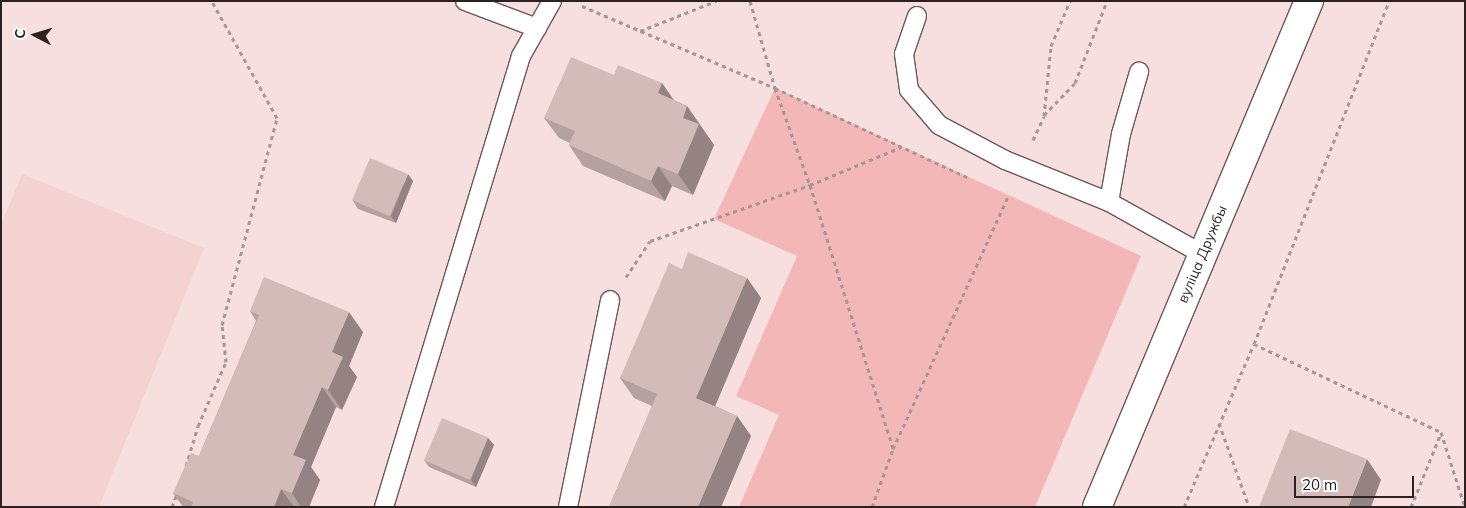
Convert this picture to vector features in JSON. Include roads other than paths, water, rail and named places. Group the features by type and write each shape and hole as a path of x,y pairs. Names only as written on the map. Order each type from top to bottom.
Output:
{"main road":[{"name":"вуліца Дружбы","path":"1097,507 1309,1"}],"lane":[{"path":"465,1 537,28"},
{"path":"384,507 521,56 552,1"},
{"path":"916,16 904,54 909,90 939,125 1022,167 1109,202 1202,254"},
{"path":"1109,202 1121,134 1139,72"},
{"path":"568,507 610,300"}]}
